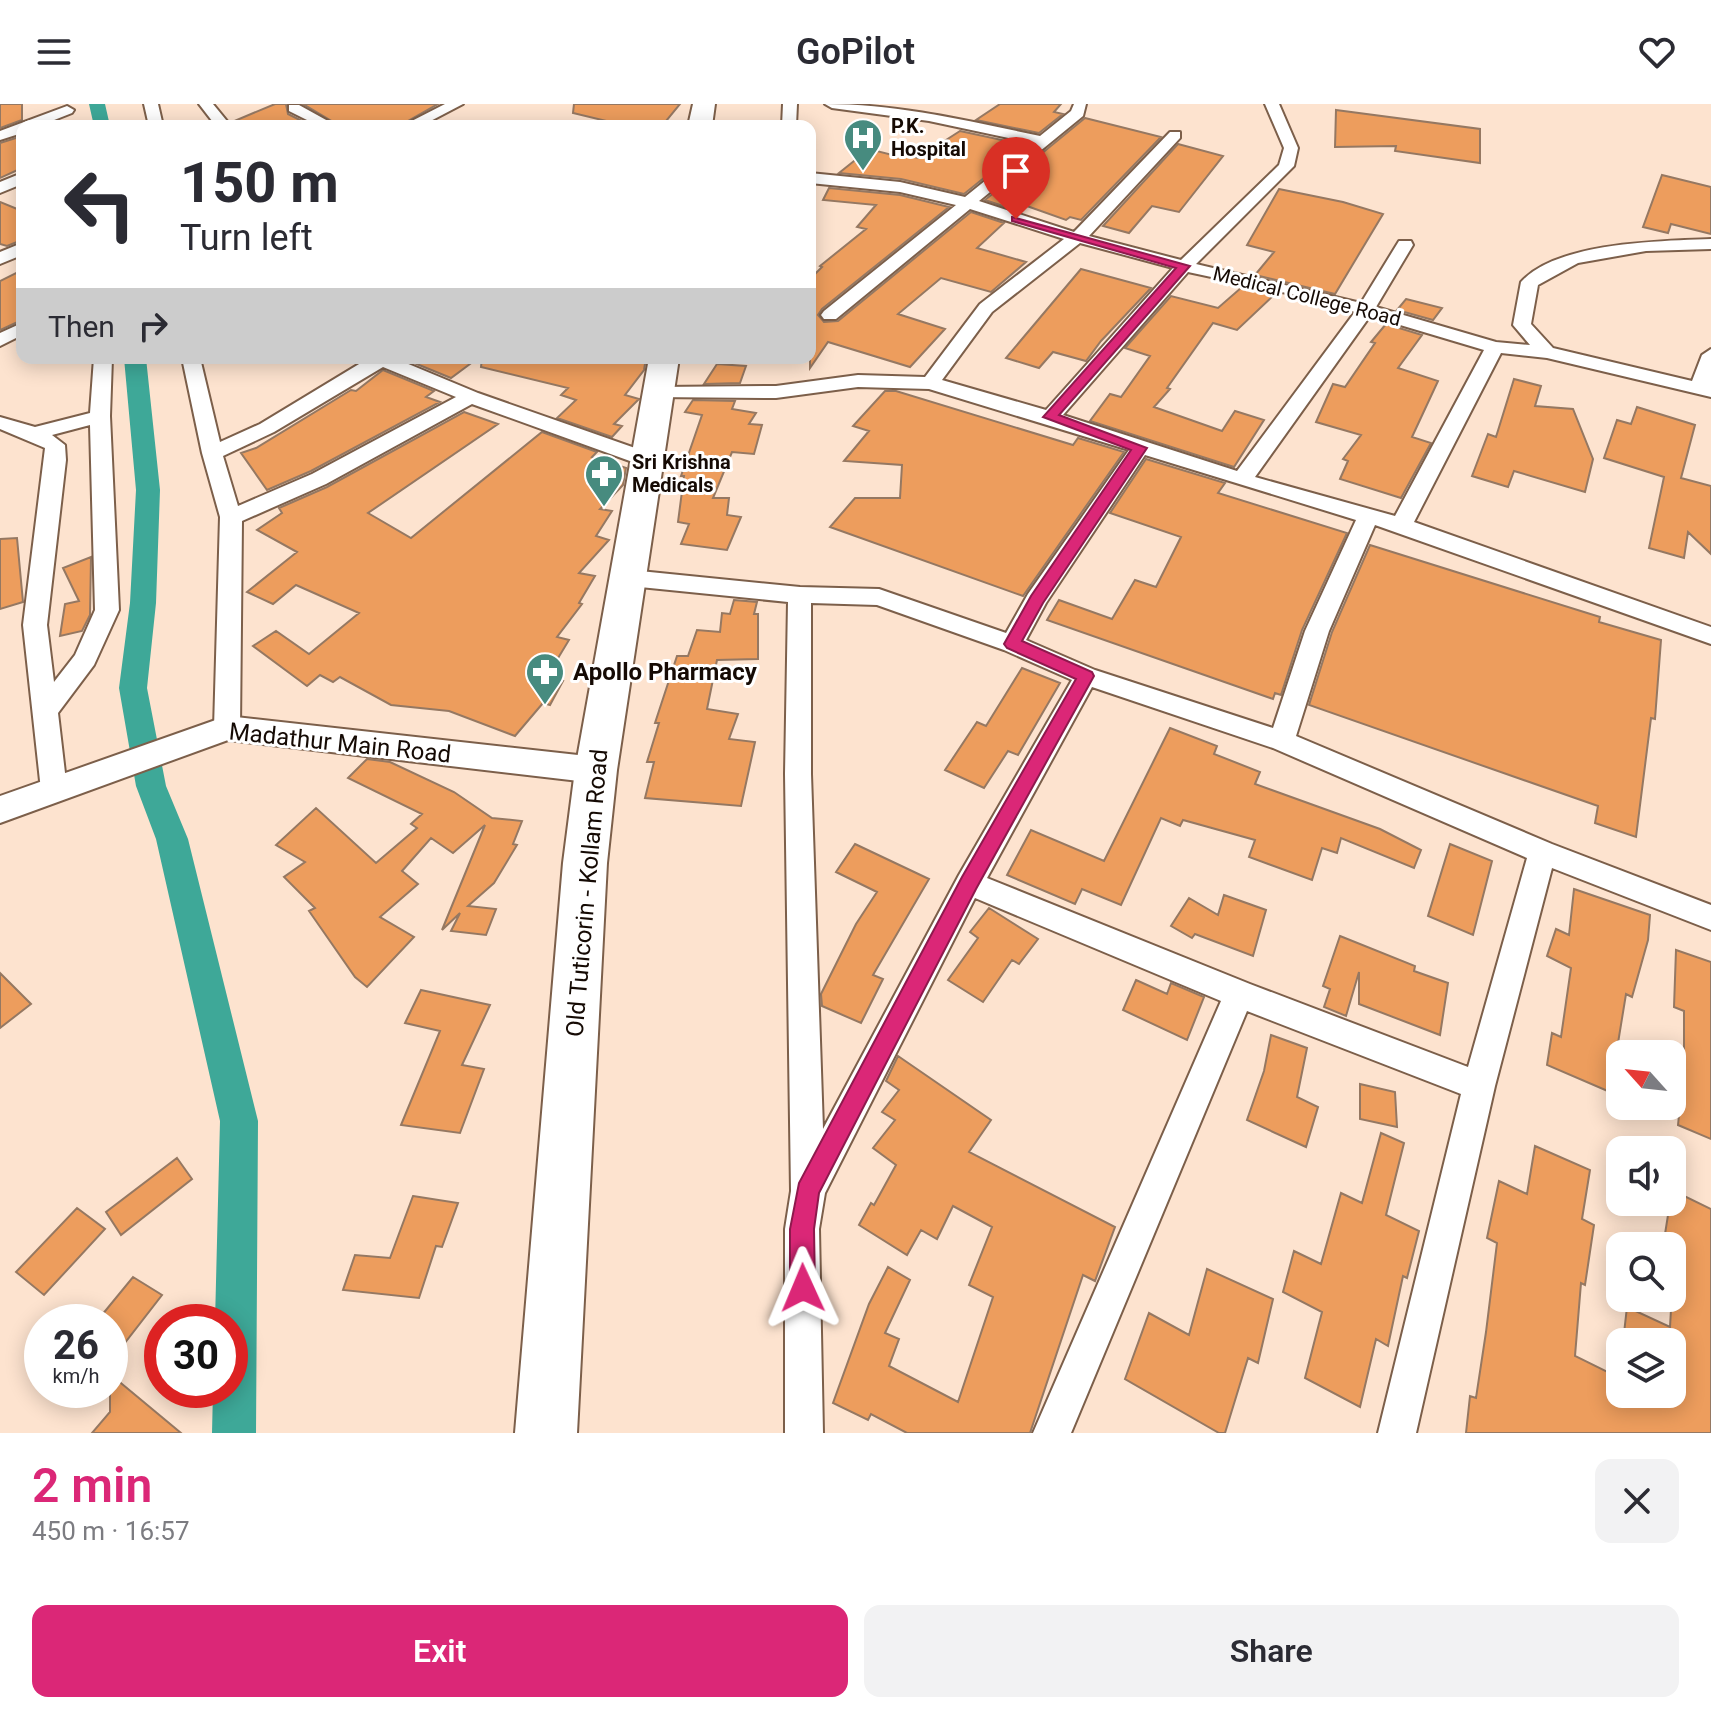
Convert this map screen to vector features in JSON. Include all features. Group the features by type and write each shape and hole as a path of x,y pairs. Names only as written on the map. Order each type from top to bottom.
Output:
{"main road":[{"name":"Old Tuticorin - Kollam Road","path":"546,1433 585,863 596,770 661,375"}],"street":[{"path":"206,104 219,120"},
{"path":"304,104 294,108 318,120"},
{"path":"422,120 456,104"},
{"path":"832,104 929,117 1042,141"},
{"path":"1050,417 1184,266 1286,166 1291,148 1272,104"},
{"path":"830,315 1078,113 1080,106"},
{"path":"39,120 66,107"},
{"path":"930,383 986,308 1077,237 1175,135"},
{"name":"Medical College Road","path":"816,179 900,187 965,202 1077,237 1184,266 1309,293 1495,347 1547,352 1705,389"},
{"path":"1547,352 1522,325 1530,282 1573,259 1646,246 1711,244"},
{"path":"1242,480 1366,309 1405,245"},
{"path":"1401,525 1495,347"},
{"path":"1705,389 1711,355"},
{"path":"45,712 85,659 107,610 100,416 103,364"},
{"path":"192,364 212,453 231,517 227,728"},
{"path":"212,453 267,428 373,364"},
{"path":"393,364 471,397 648,460"},
{"path":"661,375 776,392 858,381 930,383 1050,417 1242,480 1401,525 1711,636"},
{"path":"231,517 319,479 471,397"},
{"path":"0,440 100,416"},
{"path":"0,423 35,433 55,445 56,460 35,625 45,712 62,787"},
{"path":"1012,644 1036,600 1140,448"},
{"path":"1282,741 1317,631 1369,515"},
{"path":"630,578 800,595 879,597 1012,644 1086,676 1282,741 1542,852 1711,918"},
{"path":"800,595 798,789 808,1191 802,1229 804,1433"},
{"path":"808,1191 969,883 1086,676"},
{"name":"Madathur Main Road","path":"0,810 227,728 596,770"},
{"path":"1397,1433 1479,1086 1542,852"},
{"path":"969,883 1239,994 1479,1086"},
{"path":"1052,1433 1239,994"}],"building":[{"path":"0,104 22,104 22,120 0,128"},
{"path":"275,104 286,104 288,114 300,120 237,120"},
{"path":"303,104 438,104 410,120 330,120"},
{"path":"574,104 680,104 667,120 602,120 573,113"},
{"path":"1000,104 1061,104 1054,112 1063,114 1039,133 976,120"},
{"path":"1336,110 1480,129 1480,163 1395,151 1396,146 1335,147"},
{"path":"1085,118 1161,137 1081,220 1070,217 1066,220 1024,205 1018,211 985,200"},
{"path":"960,131 1025,145 964,194 901,179 839,173 869,149 904,158 907,155 918,158"},
{"path":"16,138 16,171 0,178 0,143"},
{"path":"1178,144 1223,156 1179,212 1152,206 1129,233 1103,226"},
{"path":"1662,175 1711,187 1711,234 1671,224 1668,233 1643,227"},
{"path":"829,188 900,195 949,207 822,309 818,315 824,322 838,321 971,212 1004,223 977,248 1026,262 991,292 941,278 898,314 945,329 910,367 828,342 816,359 816,273 820,266 866,229 857,227 876,205 823,200"},
{"path":"1279,189 1383,214 1335,294 1255,275 1274,252 1247,245"},
{"path":"0,202 16,209 16,242 7,246 0,244"},
{"path":"1081,269 1151,288 1086,361 1053,352 1039,368 1006,358"},
{"path":"16,273 16,323 0,330 0,281"},
{"path":"1242,287 1275,294 1237,330 1213,323 1167,388 1170,389 1154,407 1222,431 1235,411 1264,420 1234,467 1090,421 1110,394 1121,397 1150,356 1125,348 1171,296 1218,308"},
{"path":"1406,299 1442,308 1433,320 1397,310"},
{"path":"1386,324 1422,335 1398,368 1438,381 1412,437 1431,443 1401,498 1340,479 1348,461 1343,459 1361,435 1316,422 1333,384 1345,387 1375,343 1371,342"},
{"path":"417,364 470,364 451,378"},
{"path":"481,364 645,364 644,370 625,395 639,399 614,424 622,426 612,437 557,418 576,400 561,395 568,388 481,367"},
{"path":"717,364 746,366 740,383 704,384"},
{"path":"383,370 434,391 426,397 440,402 311,471 267,490 241,453 256,448 351,390 356,391"},
{"path":"1514,379 1541,386 1535,406 1573,409 1593,459 1585,492 1514,471 1508,487 1472,476 1488,434 1496,437"},
{"path":"885,391 896,391 1073,445 1078,438 1124,452 1023,596 830,527 855,498 900,498 902,465 844,461 869,431 853,426"},
{"path":"693,400 735,401 732,409 756,413 749,424 762,425 754,454 732,452 713,498 729,498 727,515 741,517 727,550 681,544 689,524 678,522 684,476 681,476 702,415 685,412"},
{"path":"1637,407 1695,425 1681,478 1711,486 1711,554 1688,532 1684,558 1649,548 1664,477 1604,458 1617,420 1631,424"},
{"path":"464,412 498,424 368,513 411,538 542,432 597,452 592,457 626,468 623,485 600,509 612,511 596,536 609,540 579,573 595,576 579,603 582,604 557,637 569,640 546,678 563,681 550,705 543,703 515,736 449,711 391,705 340,677 333,682 320,675 307,686 253,646 276,631 309,654 359,613 296,585 273,604 247,592 297,552 257,530 282,513 279,508 327,487"},
{"path":"1146,459 1225,483 1218,493 1347,533 1302,630 1281,695 1275,693 1273,699 1047,620 1059,600 1112,619 1135,580 1156,587 1181,537 1110,513"},
{"path":"17,538 23,602 0,609 0,539"},
{"path":"1370,545 1600,617 1599,622 1661,640 1655,719 1651,718 1636,837 1595,823 1598,806 1309,705 1332,632"},
{"path":"91,557 90,615 82,631 60,636 65,604 79,601 63,568"},
{"path":"734,600 757,602 754,614 758,614 758,659 717,660 707,709 738,714 729,739 755,742 741,806 645,798 654,762 647,762 659,723 655,723 677,656 688,656 697,630 720,632 722,613 730,614"},
{"path":"1022,668 1060,683 1018,755 1008,751 984,788 945,770 977,722 986,726"},
{"path":"1170,728 1217,746 1214,754 1260,772 1255,784 1380,829 1421,850 1414,868 1341,838 1337,853 1322,848 1312,880 1249,857 1255,840 1183,820 1180,826 1161,818 1121,905 1082,889 1075,904 1007,875 1031,830 1104,861"},
{"path":"367,759 390,762 454,792 492,818 522,821 513,844 517,845 494,883 468,906 496,909 486,935 451,931 460,913 442,930 485,825 453,853 431,838 402,871 418,884 380,917 414,937 367,987 355,977 309,911 315,908 284,877 305,862 276,845 316,808 376,863 417,828 411,824 422,814 348,778"},
{"path":"855,844 929,879 873,975 883,979 861,1023 822,1006 821,994 856,924 877,892 836,872"},
{"path":"1450,844 1492,861 1473,935 1428,916"},
{"path":"1574,889 1650,915 1648,940 1632,997 1626,994 1618,1040 1606,1040 1606,1090 1547,1065 1552,1033 1561,1037 1571,968 1547,956 1556,929 1569,935"},
{"path":"1224,895 1266,910 1253,956 1195,934 1192,938 1171,926 1189,898 1218,915"},
{"path":"989,908 1038,939 1019,964 1012,960 983,1002 948,980 978,938 970,932"},
{"path":"1340,936 1415,966 1414,971 1448,983 1440,1035 1359,1004 1359,972 1346,1016 1324,1007 1330,989 1323,986"},
{"path":"1676,950 1711,962 1711,1139 1678,1125 1679,1120 1686,1120 1686,1040 1684,1011 1674,1007"},
{"path":"0,973 31,1004 0,1028"},
{"path":"1136,980 1167,994 1171,983 1204,997 1187,1040 1123,1010"},
{"path":"421,990 490,1005 462,1065 484,1069 460,1133 401,1125 440,1031 405,1023"},
{"path":"1271,1035 1307,1048 1297,1097 1318,1107 1306,1147 1247,1120 1264,1071"},
{"path":"898,1056 991,1120 969,1152 1115,1227 1095,1281 1083,1275 1030,1433 907,1433 871,1414 868,1420 833,1403 869,1304 888,1267 910,1280 885,1333 899,1339 889,1366 958,1402 993,1297 969,1285 992,1227 953,1206 937,1239 921,1230 907,1255 859,1225 896,1165 873,1148 895,1120 882,1112 899,1090 886,1081"},
{"path":"1360,1084 1395,1092 1397,1127 1360,1119"},
{"path":"1381,1133 1404,1143 1386,1215 1419,1231 1407,1278 1403,1276 1388,1346 1376,1339 1360,1407 1305,1378 1322,1312 1283,1292 1294,1251 1321,1264 1341,1193 1362,1203"},
{"path":"1535,1146 1590,1170 1582,1219 1594,1225 1585,1285 1581,1283 1575,1356 1606,1371 1606,1408 1686,1408 1686,1328 1625,1328 1626,1312 1638,1312 1670,1327 1671,1312 1686,1312 1686,1232 1665,1232 1668,1216 1686,1216 1686,1197 1711,1209 1711,1433 1466,1433 1470,1396 1476,1398 1486,1332 1497,1243 1487,1238 1499,1181 1527,1194"},
{"path":"177,1158 192,1179 121,1235 106,1212"},
{"path":"413,1196 458,1203 442,1247 436,1246 419,1298 343,1290 355,1255 390,1258"},
{"path":"77,1208 105,1229 44,1295 16,1272"},
{"path":"1207,1269 1273,1299 1258,1363 1248,1358 1225,1433 1219,1433 1125,1379 1149,1313 1189,1335"},
{"path":"133,1277 162,1295 155,1304 144,1304 144,1318 128,1339 128,1304 111,1304"},
{"path":"128,1389 144,1402 144,1408 151,1408 181,1433 92,1433 110,1408 128,1408"}],"waterway":[{"path":"97,104 101,120"},
{"path":"136,364 148,490 143,603 133,688 151,786 172,839 239,1121 234,1433"}],"place":[{"name":"P.K. Hospital","path":"863,172"},
{"name":"Sri Krishna Medicals","path":"604,508"},
{"name":"Apollo Pharmacy","path":"545,706"}],"route":[{"path":"803,1288 802,1229 808,1191 969,883 1086,676 1012,644 1036,600 1140,448 1050,417 1184,266 1016,219"}]}
